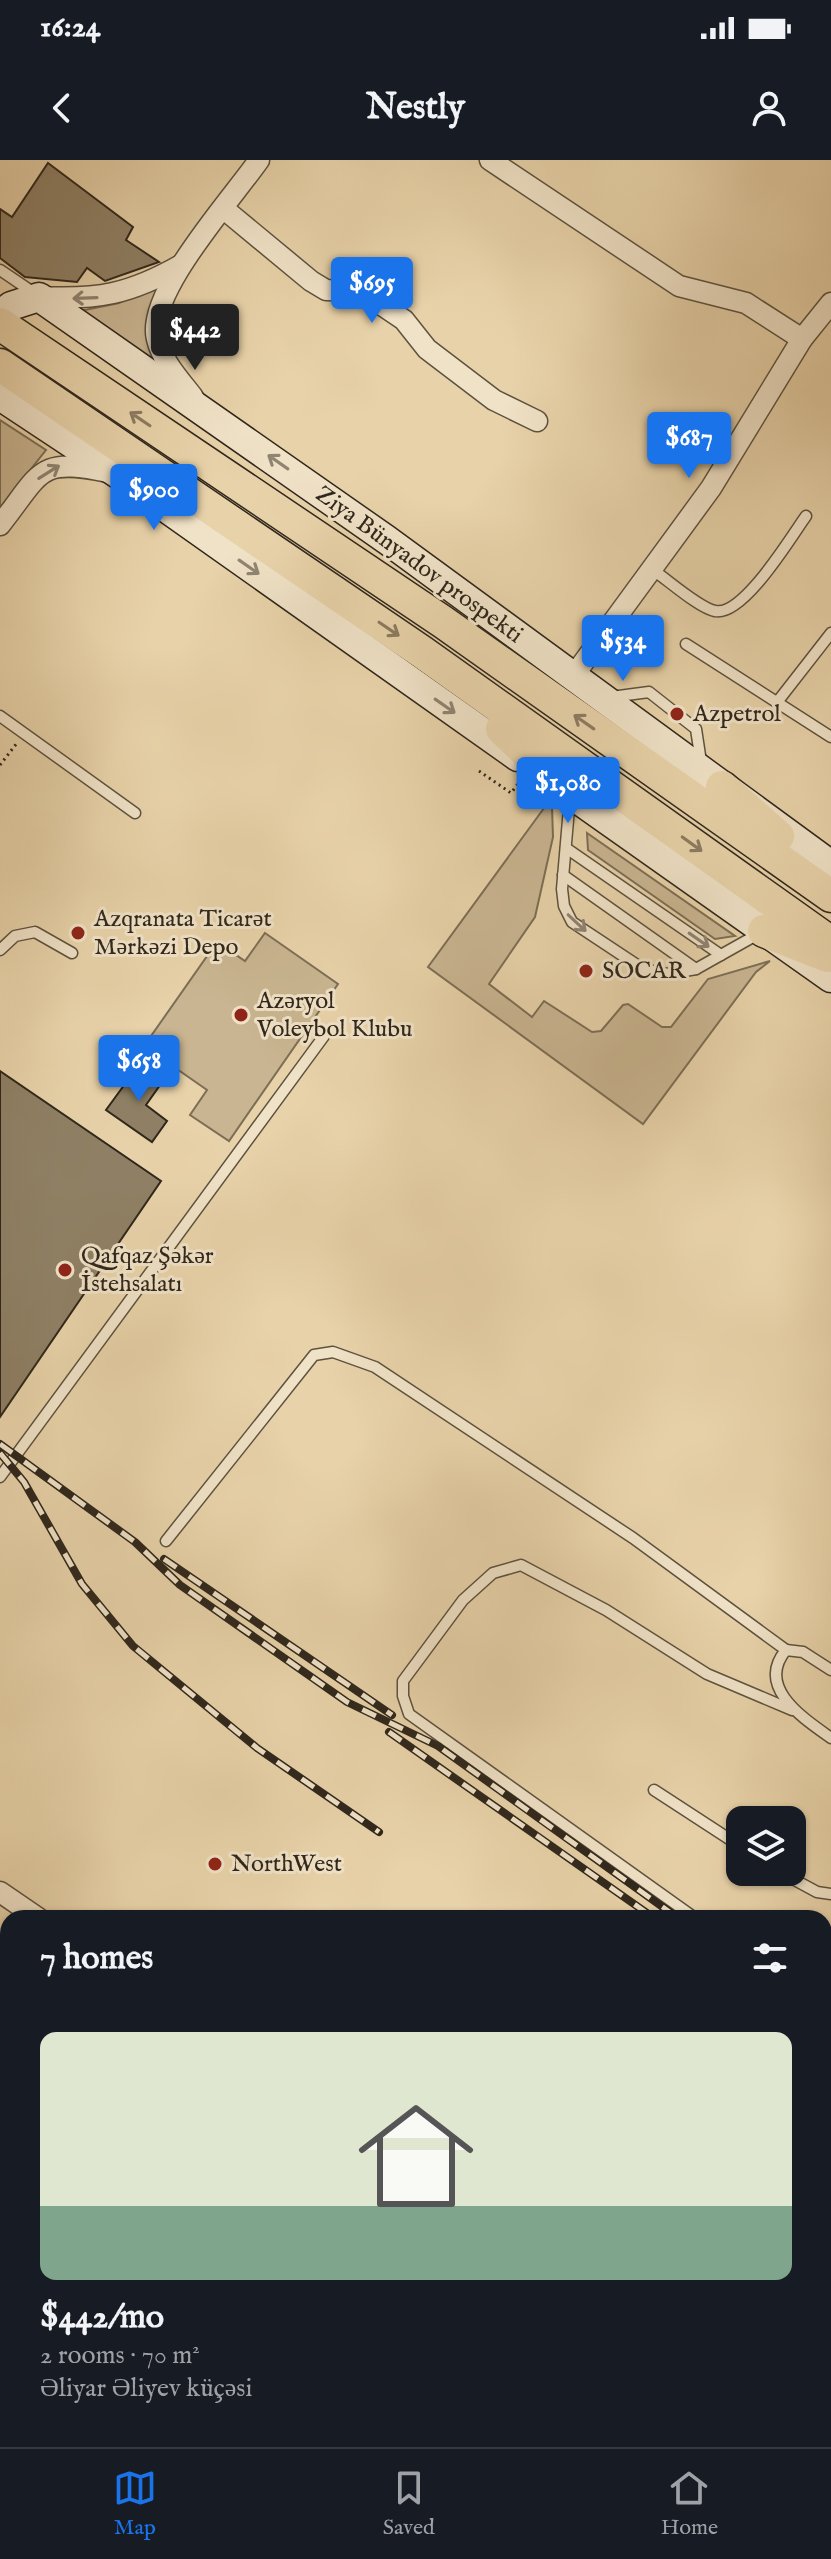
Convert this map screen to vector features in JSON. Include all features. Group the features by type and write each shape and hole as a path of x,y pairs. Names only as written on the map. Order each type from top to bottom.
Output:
{"main road":[{"path":"0,315 11,306 39,297"},
{"name":"Ziya Bünyadov prospekti","path":"39,297 198,405 831,865"},
{"name":"Ziya Bünyadov prospekti","path":"0,324 443,622 831,896"},
{"path":"0,365 422,652 831,943"},
{"path":"0,396 118,474 831,978"},
{"path":"443,622 572,678"},
{"path":"422,652 571,795"},
{"path":"712,779 831,883"},
{"path":"764,931 831,957"}],"street":[{"path":"198,405 164,357 155,323 158,306 181,265 259,160"},
{"path":"490,160 679,286 746,303 802,339"},
{"path":"224,209 311,281 326,290 361,291 404,320 427,349 494,400 537,421"},
{"path":"39,297 85,299 119,294 181,265"},
{"path":"572,678 711,488 802,339 831,303"},
{"path":"0,525 37,479 53,466 71,464 118,474"},
{"path":"0,1892 26,1910"}],"lane":[{"path":"0,270 39,297"},
{"path":"653,570 711,610 726,610 747,597 806,516"},
{"path":"778,701 831,633"},
{"path":"686,644 831,737"},
{"path":"0,716 135,813"},
{"path":"571,795 563,875 564,906 572,922 643,969 668,974 696,969 764,931"},
{"path":"566,848 721,955"},
{"path":"563,875 696,969"},
{"path":"0,950 15,936 35,932 72,953"},
{"path":"0,1477 324,1036"},
{"path":"166,1541 314,1355 333,1352 375,1367 430,1401 633,1538 786,1650 803,1652 831,1670"},
{"path":"684,1910 409,1714 403,1696 403,1681 463,1600 493,1573 521,1565 606,1610 707,1674 792,1710 831,1738"},
{"path":"786,1650 776,1662 776,1680 792,1710"},
{"path":"654,1790 726,1837"},
{"path":"806,1886 831,1894"}],"path":[{"path":"0,765 24,734"},
{"path":"479,771 511,793"}],"shaded area":[{"path":"160,284 146,325 149,343 159,366 80,311 119,303"},
{"path":"0,420 46,450 0,508"},
{"path":"547,804 552,807 553,837 535,917 489,984 532,1017 544,1001 592,1032 601,1031 623,1005 628,1004 662,1027 671,1027 708,979 770,961 756,972 643,1124 428,967"},
{"path":"587,833 735,936 715,939 588,850"},
{"name":"Azəryol Voleybol Klubu","path":"265,933 338,984 229,1141 190,1115 207,1090 144,1046 217,942 245,961"}],"building":[{"path":"48,163 133,227 126,240 159,262 105,281 87,268 77,282 25,277 0,258 0,209 12,217"},
{"path":"141,1062 165,1078 146,1105 167,1121 152,1142 106,1110"},
{"name":"Qafqaz Şəkər İstehsalatı","path":"0,1071 161,1181 0,1417"}],"railway":[{"path":"0,1444 135,1542 180,1585 347,1702 438,1746 667,1910"},
{"path":"0,1453 24,1482 82,1584 133,1646 257,1748 379,1832"},
{"path":"164,1559 392,1715"},
{"path":"389,1732 643,1910"}],"place":[{"name":"Azpetrol","path":"677,714"},
{"name":"Azqranata Ticarət Mərkəzi Depo","path":"78,933"},
{"name":"SOCAR","path":"586,971"},
{"name":"Azəryol Voleybol Klubu","path":"241,1015"},
{"name":"Qafqaz Şəkər İstehsalatı","path":"65,1270"},
{"name":"NorthWest","path":"215,1864"}]}
